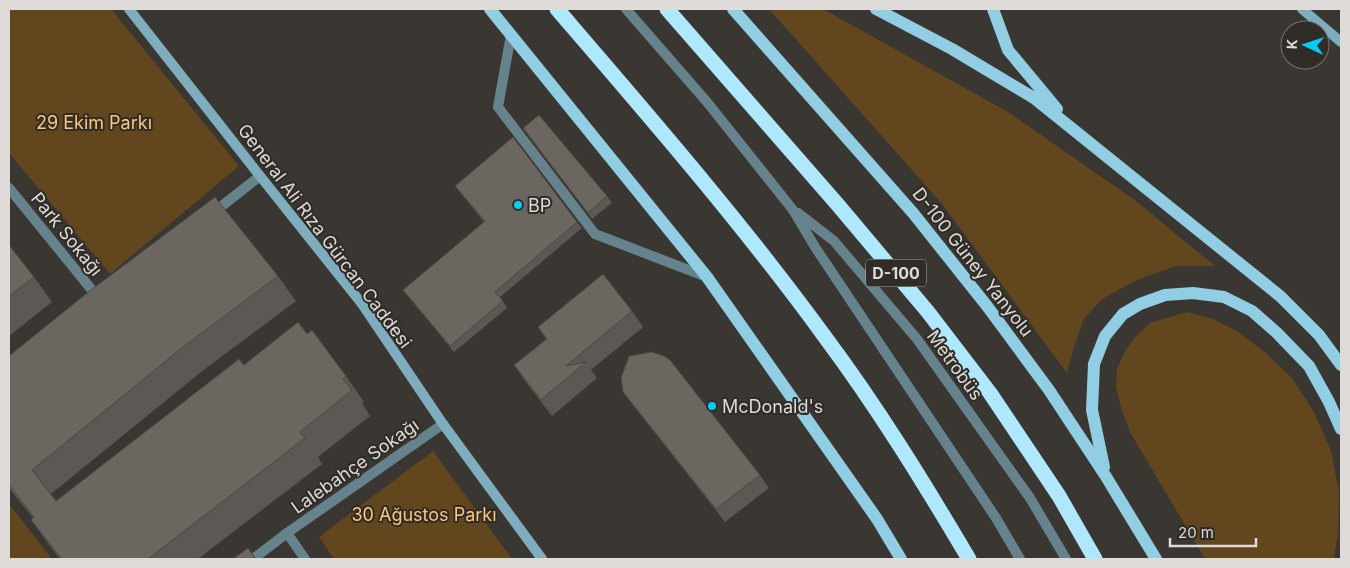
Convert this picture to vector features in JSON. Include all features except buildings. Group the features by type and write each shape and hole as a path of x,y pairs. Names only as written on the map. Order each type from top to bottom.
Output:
{"highway":[{"path":"557,9 747,234 825,337 876,408 910,460 969,559"},
{"name":"D-100","path":"667,9 838,205 928,312 990,393 1059,496 1095,559"}],"main road":[{"name":"General Ali Rıza Gürcan Caddesi","path":"130,9 362,304 443,424 542,559"},
{"path":"490,9 707,277 877,519 901,559"},
{"name":"D-100 Güney Yanyolu","path":"734,9 914,212 987,306 1038,374 1105,475 1156,559"},
{"path":"876,9 952,49 1034,98 1280,296 1319,335 1341,365"},
{"path":"993,9 1008,50 1071,127"},
{"path":"1302,9 1341,42"},
{"path":"1105,475 1092,410 1094,364 1105,336 1123,314 1140,304 1165,295 1193,293 1224,297 1252,311 1277,333 1309,366 1329,402 1341,429"},
{"path":"877,519 890,559"}],"street":[{"name":"Metrobüs","path":"626,9 707,102 794,210 815,247 990,510 1020,559"},
{"path":"511,35 498,107 595,234 707,277"},
{"path":"207,218 260,176"},
{"name":"Park Sokağı","path":"9,188 101,301"},
{"name":"Metrobüs","path":"794,210 834,241 917,339 1030,498 1066,559"},
{"name":"Lalebahçe Sokağı","path":"306,559 288,534 443,424"},
{"path":"253,559 288,534"}],"green space":[{"name":"29 Ekim Parkı","path":"9,9 111,9 239,166 110,274 9,153"},
{"path":"769,9 823,9 1008,112 1136,201 1215,266 1176,266 1137,280 1102,299 1084,319 1067,373 943,205"},
{"path":"1187,312 1211,318 1235,330 1265,352 1292,378 1314,412 1331,450 1339,492 1338,533 1334,559 1205,559 1130,432 1116,387 1117,369 1125,351 1136,336 1150,323"},
{"name":"30 Ağustos Parkı","path":"433,451 512,559 334,559 319,537"},
{"path":"9,504 52,559 9,559"}],"place":[{"name":"BP","path":"518,205"},
{"name":"McDonald's","path":"712,406"}]}
